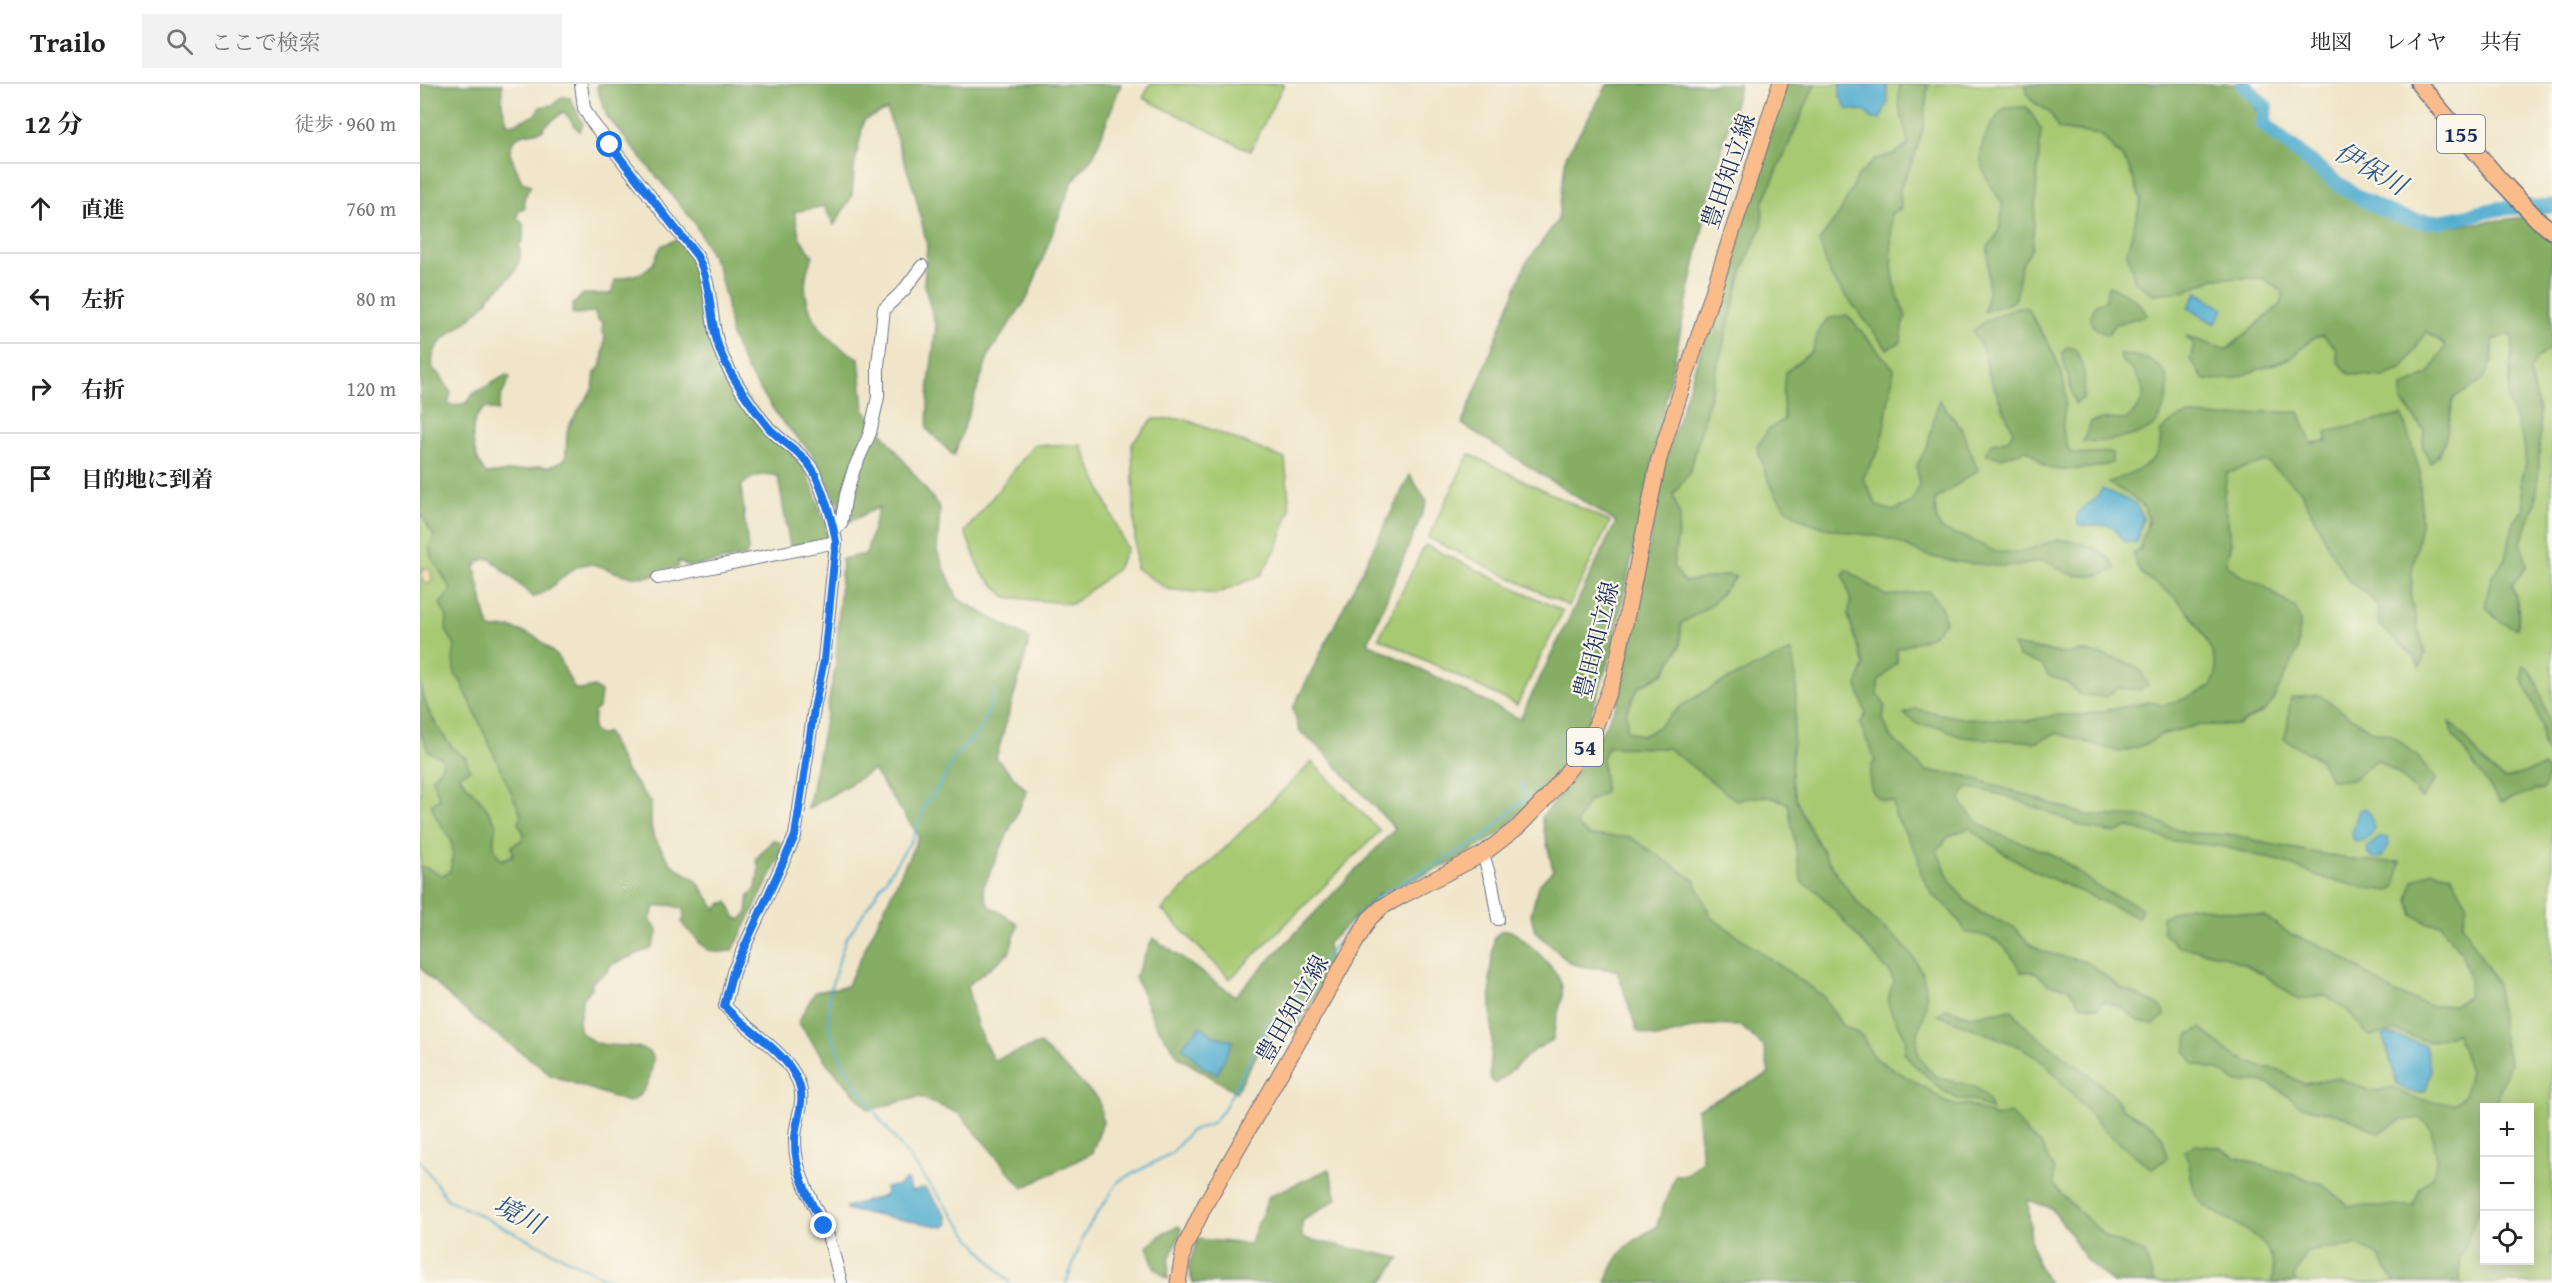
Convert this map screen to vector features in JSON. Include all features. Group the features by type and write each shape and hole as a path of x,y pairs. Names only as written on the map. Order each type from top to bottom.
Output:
{"highway":[{"name":"155","path":"2419,84 2504,184 2538,220 2552,231"}],"main road":[{"name":"豊田知立線","path":"1178,1283 1180,1259 1201,1212 1369,919 1382,907 1483,854 1518,827 1548,796 1581,754 1604,708 1614,677 1659,459 1780,84"}],"street":[{"path":"581,84 584,108 592,122 697,256 705,271 710,290 714,336 725,362 770,428 798,452 813,472 835,536 824,660 814,709 795,836 733,972 724,1006 777,1053 798,1081 801,1091 801,1110 795,1139 796,1155 806,1189 831,1244 841,1283"},
{"path":"658,578 835,536 842,524 846,495 854,469 870,433 878,397 878,364 884,309 904,290 922,266"},
{"path":"1483,854 1492,884 1498,919"}],"green space":[{"path":"420,84 502,84 502,105 507,123 512,124 536,115 540,107 553,105 562,97 570,98 583,124 580,131 563,112 543,130 522,135 514,140 510,152 513,160 522,182 531,185 524,199 525,208 519,210 517,218 523,224 523,240 519,245 520,254 516,269 507,281 489,296 488,301 442,340 434,353 433,369 441,376 451,393 448,402 454,406 468,402 473,394 506,375 510,377 501,397 498,411 487,408 475,420 473,439 477,459 486,474 539,466 549,467 563,461 566,456 567,431 593,388 595,373 602,364 605,335 602,332 603,323 597,319 595,312 572,313 573,305 583,294 612,292 615,280 641,273 653,264 661,246 675,240 680,241 699,270 710,343 722,367 804,469 812,485 828,534 828,540 790,546 778,476 763,475 748,480 741,487 748,550 746,556 690,567 678,561 678,567 647,576 631,576 588,564 574,569 548,590 533,597 491,559 482,560 475,567 486,618 491,629 512,628 536,637 559,658 574,688 581,690 594,687 601,692 599,708 594,712 593,730 600,735 607,732 626,771 651,802 651,827 654,838 671,864 696,880 716,909 728,902 735,917 741,920 747,913 749,895 756,889 759,868 756,859 773,840 781,843 780,857 733,950 716,952 707,950 683,925 683,909 670,905 655,907 650,919 658,932 652,948 611,965 607,972 592,982 592,988 582,999 579,1030 598,1043 637,1047 653,1056 652,1070 644,1090 628,1102 550,1075 463,1008 420,967 420,867 444,875 450,871 452,847 431,804 440,799 432,779 443,764 441,757 428,750 420,732 420,685 436,725 454,749 465,757 470,770 458,775 483,803 497,825 494,844 502,860 513,855 512,846 522,840 524,833 518,823 521,814 461,682 455,674 453,660 455,646 446,630 447,617 440,604 450,592 450,587 431,557 429,545 434,536 420,513"},
{"path":"598,84 1121,84 1094,155 1072,182 1028,297 989,354 954,456 927,429 929,384 936,327 924,284 927,245 915,193 887,110 864,120 854,167 852,196 834,225 824,206 794,212 800,238 813,256 807,272 805,287 813,316 832,340 859,358 864,409 940,508 937,551 958,599 1030,639 996,758 1027,791 983,888 988,905 1018,924 1009,953 967,986 978,1029 993,1060 1040,1044 1099,1100 1103,1122 1092,1153 1023,1188 960,1114 919,1097 869,1110 827,1063 798,1022 815,992 847,986 919,836 873,770 808,809 836,663 842,559 866,554 879,507 849,522 811,452 780,419 746,369 731,335 726,299 718,268 694,222 607,116 597,89"},
{"path":"1150,84 1284,84 1250,151 1143,98"},
{"path":"1608,84 1740,84 1711,189 1612,650 1583,739 1556,775 1500,833 1454,862 1379,894 1328,943 1331,968 1295,1033 1271,1030 1236,1092 1180,1058 1155,1024 1135,977 1153,938 1235,996 1395,829 1323,751 1299,731 1293,708 1410,475 1427,502 1368,643 1520,719 1616,522 1462,424 1526,263 1558,220 1566,156"},
{"path":"1785,84 1815,84 1763,203 1762,226 1743,268 1690,472 1673,495 1680,517 1673,566 1684,582 1728,575 1736,577 1711,605 1681,623 1680,646 1664,672 1639,687 1627,710 1627,730 1642,736 1696,697 1791,651 1796,674 1792,779 1799,805 1815,838 1849,890 1869,915 1909,952 1919,967 1925,983 1926,1000 1918,1033 1917,1050 1927,1068 1937,1076 1978,1089 1986,1097 1992,1111 1973,1100 1959,1100 1941,1089 1911,1062 1904,1052 1902,1030 1889,1004 1894,982 1890,973 1816,890 1802,883 1788,804 1763,796 1737,801 1668,748 1609,747 1602,757 1605,792 1587,802 1576,825 1589,836 1630,837 1695,881 1711,917 1823,996 1841,1024 1862,1036 1874,1058 1931,1091 1945,1102 1958,1106 1968,1104 1996,1117 2011,1113 2028,1134 2041,1144 2054,1170 2054,1185 2062,1195 2106,1237 2145,1253 2154,1283 2113,1283 2086,1260 2068,1230 2051,1208 2028,1200 2031,1241 2037,1263 2049,1283 1606,1283 1614,1263 1625,1249 1656,1227 1675,1175 1687,1175 1702,1160 1697,1109 1769,1074 1764,1047 1741,1026 1707,1025 1657,1038 1637,1031 1617,970 1570,963 1535,931 1531,915 1538,886 1553,870 1541,817 1558,798 1591,751 1617,704 1635,623 1663,468"},
{"path":"1815,84 2026,84 2030,99 2049,112 2058,129 2101,135 2127,163 2142,200 2127,252 2185,291 2214,278 2263,278 2283,292 2280,305 2226,350 2188,338 2194,344 2265,366 2291,358 2313,338 2323,335 2336,348 2338,362 2350,374 2380,376 2398,371 2410,357 2426,331 2447,346 2429,374 2402,402 2424,430 2423,447 2438,457 2446,438 2454,397 2471,389 2493,362 2493,339 2510,332 2513,339 2509,382 2524,443 2526,464 2521,482 2524,509 2514,522 2505,559 2491,579 2517,628 2518,606 2512,585 2527,566 2521,542 2535,504 2538,482 2539,410 2529,372 2537,358 2552,347 2552,1283 2113,1283 2086,1260 2068,1230 2051,1208 1889,1066 1874,1058 1862,1036 1841,1024 1823,996 1710,917 1695,881 1630,837 1589,836 1576,825 1587,802 1605,792 1602,757 1639,687 1665,672 1680,646 1681,623 1711,605 1728,575 1684,582 1673,566 1680,517 1673,495 1690,472 1743,268 1762,226 1763,203"},
{"path":"1900,84 1928,84 1924,124 1915,156 1900,189 1901,208 1891,214 1891,254 1894,278 1906,316 1902,327 1901,342 1887,349 1830,275 1819,241 1840,213 1858,176 1876,159 1894,154 1908,145 1899,101"},
{"path":"2026,84 2238,84 2261,116 2355,200 2399,222 2444,227 2525,217 2552,237 2552,347 2537,358 2529,372 2539,410 2538,482 2535,504 2521,542 2527,566 2512,585 2518,606 2517,628 2499,620 2485,605 2491,578 2505,559 2514,522 2524,509 2521,482 2526,464 2524,443 2508,401 2513,339 2511,333 2493,340 2489,369 2480,382 2454,397 2444,442 2441,450 2430,463 2423,447 2424,430 2402,401 2402,387 2429,374 2446,346 2426,331 2404,367 2384,377 2350,374 2338,362 2336,348 2323,335 2313,338 2291,358 2232,379 2204,380 2190,359 2194,344 2186,336 2227,350 2280,305 2283,292 2263,278 2214,278 2185,291 2153,294 2135,282 2127,252 2141,200 2127,163 2101,135 2058,129 2049,112 2030,99"},
{"path":"2027,107 2041,129 2032,248 2021,265 2016,298 2010,303 1984,312 1988,293 1988,247 2000,226 2002,202 1986,177 1982,165 1983,144 1994,121 2004,108"},
{"path":"2109,286 2131,297 2147,315 2116,324 2108,335 2097,330 2090,320 2095,304 2105,301"},
{"path":"2018,307 2027,308 2060,367 2065,389 2063,433 2070,452 2112,453 2112,463 2067,470 2045,466 2027,450 2001,458 1986,454 1991,444 2009,439 2013,431 1988,373 1985,353 1973,331 1986,321"},
{"path":"1847,315 1894,369 1881,446 1863,478 1877,506 1893,511 1912,502 1919,486 1917,466 1927,446 1939,400 1961,428 1978,470 1935,500 1937,520 1942,529 2004,552 2025,551 2061,540 2077,542 2100,552 2112,562 2116,569 2098,575 2080,576 2068,573 2044,561 2011,566 1945,560 1923,554 1890,539 1821,527 1792,513 1772,488 1757,447 1768,430 1784,419 1785,373 1812,351 1819,331 1827,319"},
{"path":"2067,347 2076,350 2084,373 2083,398 2075,404 2062,354"},
{"path":"2120,354 2150,361 2163,371 2167,378 2168,388 2162,413 2154,425 2140,433 2110,440 2083,442 2091,422 2103,419 2125,420 2140,405 2143,390 2140,382 2121,360"},
{"path":"2264,412 2299,412 2311,443 2327,441 2326,432 2402,415 2420,472 2421,524 2412,571 2411,600 2425,654 2420,667 2411,654 2379,625 2377,605 2365,592 2350,583 2300,490 2266,461 2227,473 2224,496 2231,544 2226,562 2235,571 2267,588 2295,607 2300,620 2298,649 2271,704 2263,712 2238,725 2198,725 2160,735 2147,744 2120,752 2056,733 2038,742 1959,736 1940,727 1919,725 1904,714 1915,709 1962,718 2028,721 2055,715 2082,715 2149,702 2163,705 2184,699 2211,686 2216,674 2215,663 2201,631 2180,602 2144,575 2136,563 2133,554 2141,549 2147,526 2146,511 2136,500 2108,483 2145,466 2152,460 2158,453 2160,432 2178,418 2193,415 2231,417"},
{"path":"1153,419 1184,419 1285,459 1290,511 1277,547 1261,575 1216,594 1167,589 1136,568 1132,443"},
{"path":"420,431 545,843 420,903"},
{"path":"1034,445 1081,445 1127,549 1116,570 1072,604 1006,597 981,572 965,532"},
{"path":"1469,454 1610,522 1569,606 1428,538"},
{"path":"1425,545 1563,611 1517,705 1379,638"},
{"path":"1847,570 1886,596 1929,591 1942,609 1945,622 1932,636 1897,649 1897,662 1878,682 1878,694 1885,706 1883,719 1890,736 1926,771 1963,775 2086,815 2146,817 2187,833 2235,835 2269,844 2359,861 2400,862 2396,886 2389,891 2361,887 2323,878 2283,862 2220,846 2174,841 2128,827 2115,833 2090,829 2007,796 1967,787 1960,800 1980,823 2059,858 2102,889 2142,909 2138,918 2033,870 1969,828 1949,836 1937,851 1951,882 1965,900 1981,913 2014,927 2027,942 2043,952 2087,962 2121,988 2160,1005 2165,1016 2154,1024 2138,1021 2121,1007 2103,1001 2098,1008 2080,1004 2069,988 2049,985 2035,972 2021,972 2005,948 1984,936 1965,933 1962,925 1944,903 1932,895 1921,873 1918,856 1895,815 1894,802 1880,799 1873,792 1870,775 1875,760 1860,724 1866,714 1857,685 1864,665 1848,615 1851,602 1843,574"},
{"path":"2013,645 2065,654 2082,651 2103,655 2128,663 2140,670 2148,685 2141,690 2117,688 2106,697 2080,695 2065,681 2049,676 2042,665 2019,657"},
{"path":"2523,665 2535,680 2540,692 2548,719 2552,753 2548,754 2543,747 2541,726 2522,678"},
{"path":"2319,695 2372,731 2392,735 2418,757 2436,779 2422,799 2399,774 2377,760 2352,780 2331,780 2319,759 2284,739 2291,698"},
{"path":"2449,722 2464,736 2489,767 2506,779 2544,766 2548,776 2543,790 2536,790 2502,802 2499,800 2453,735"},
{"path":"1312,762 1380,831 1230,979 1162,910"},
{"path":"2432,871 2451,875 2467,905 2462,924 2497,984 2504,1041 2510,1063 2495,1103 2480,1103 2480,1206 2460,1259 2460,1283 2395,1283 2379,1256 2358,1245 2308,1251 2294,1277 2296,1283 2272,1283 2273,1267 2269,1252 2249,1232 2202,1203 2194,1190 2184,1151 2195,1145 2221,1148 2235,1157 2322,1184 2348,1206 2413,1206 2420,1188 2433,1176 2437,1157 2431,1129 2421,1118 2402,1120 2379,1133 2344,1116 2302,1107 2277,1088 2261,1081 2236,1082 2221,1071 2194,1064 2185,1050 2189,1034 2201,1028 2231,1054 2261,1067 2277,1069 2304,1084 2339,1078 2373,1092 2393,1087 2415,1098 2437,1102 2454,1104 2465,1095 2470,1071 2457,1034 2429,1042 2395,1031 2369,1036 2349,1012 2325,995 2298,1000 2262,973 2225,956 2177,946 2164,933 2162,917 2188,906 2264,916 2290,934 2333,951 2395,993 2431,1006 2454,1005 2468,997 2470,980 2461,951 2451,941 2441,924 2428,923 2413,915 2408,900 2413,881"},
{"path":"1508,930 1524,940 1550,965 1558,976 1562,993 1553,1040 1534,1050 1496,1084 1491,1080 1490,1074 1492,1041 1490,977 1494,938 1501,931"},
{"path":"1947,1008 1969,1016 2012,1010 2029,1030 2097,1081 2116,1098 2122,1108 2154,1127 2163,1138 2167,1158 2152,1169 2106,1132 2045,1063 2021,1047 1938,1015"},
{"path":"1329,1169 1337,1199 1302,1221 1302,1238 1400,1258 1382,1283 1193,1283 1188,1267 1198,1239 1250,1244 1269,1196"},
{"path":"1179,1226 1182,1230 1169,1259 1168,1279 1154,1267 1147,1247 1163,1233"}],"sand":[{"path":"423,567 431,570 432,580 429,584 424,583 421,577"}],"water":[{"path":"1840,84 1887,84 1888,102 1880,119 1872,119 1865,111 1847,109 1840,96"},
{"path":"2197,292 2224,309 2215,324 2188,308"},
{"path":"2102,489 2135,503 2143,517 2137,543 2124,541 2110,526 2087,526 2078,523 2077,515 2083,507 2095,500"},
{"path":"2365,808 2371,815 2374,829 2368,839 2354,841 2352,833 2359,810"},
{"path":"2380,837 2388,838 2389,845 2382,857 2374,858 2369,855 2367,848"},
{"path":"1201,1026 1214,1036 1233,1041 1217,1074 1203,1067 1182,1046"},
{"path":"2389,1034 2425,1045 2431,1072 2426,1090 2411,1092 2397,1084 2383,1036"},
{"path":"908,1180 911,1191 925,1188 946,1215 948,1224 944,1227 847,1210 846,1207 884,1196 885,1187 898,1186"}],"waterway":[{"name":"伊保川","path":"2243,84 2266,108 2263,124 2337,183 2378,208 2399,216 2430,222 2500,209 2552,206"},
{"path":"994,691 980,730 953,759 939,787 926,803 913,838 845,941 829,994 829,1029 845,1067 879,1118 977,1246 1010,1283"},
{"path":"1066,1283 1085,1232 1119,1181 1172,1153 1190,1131 1211,1124 1223,1111 1267,1026 1304,986 1358,916 1380,895 1482,839 1524,799 1521,784"},
{"name":"境川","path":"420,1161 447,1199 615,1283"}],"route":[{"path":"610,145 660,209 678,228 697,256 705,271 710,290 714,336 725,362 750,402 770,428 798,452 813,472 834,530 836,542 824,660 814,709 795,836 733,972 724,1006 777,1053 798,1081 801,1091 801,1110 795,1139 796,1155 806,1189 824,1226"}]}
